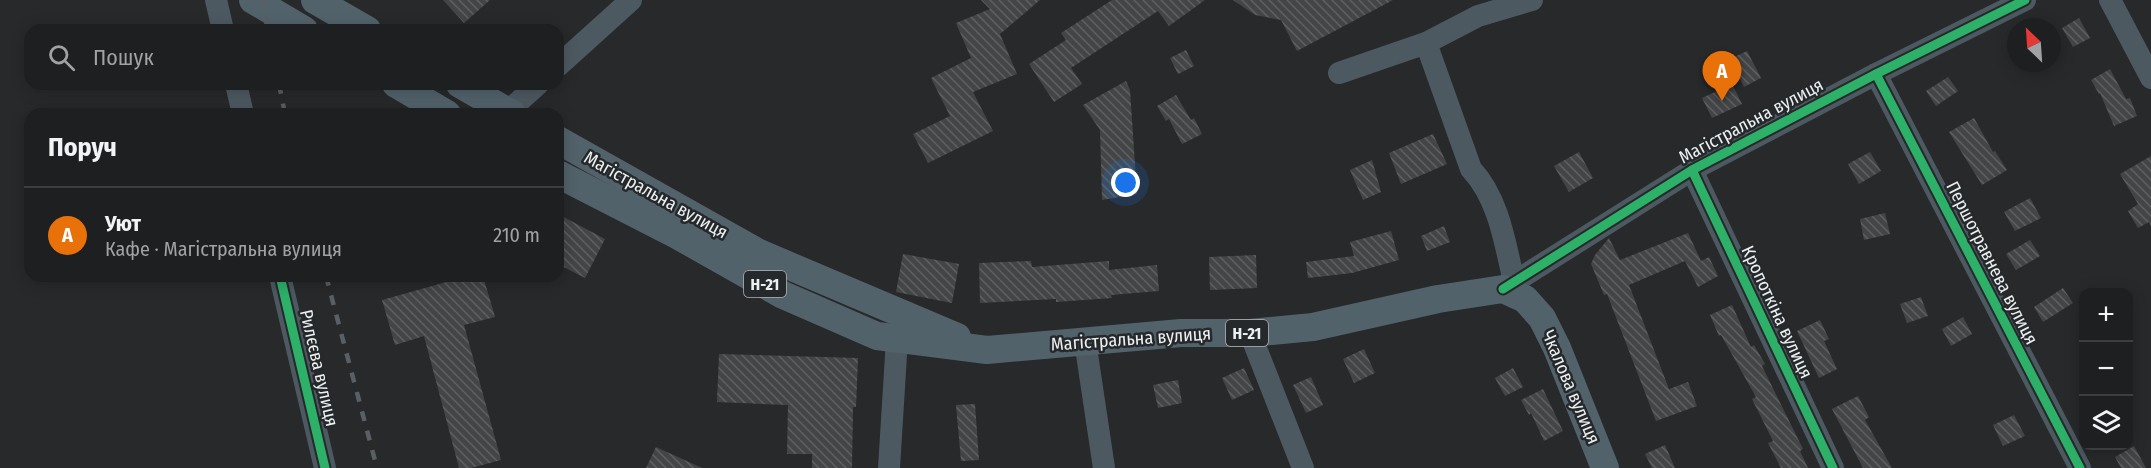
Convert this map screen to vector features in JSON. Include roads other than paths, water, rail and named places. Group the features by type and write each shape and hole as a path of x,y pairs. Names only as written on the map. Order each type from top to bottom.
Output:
{"main road":[{"path":"253,0 294,24"},
{"path":"315,0 357,24"},
{"path":"406,90 437,108"},
{"path":"470,90 500,108"},
{"name":"Магістральна вулиця","path":"564,143 759,254 987,350"},
{"name":"Магістральна вулиця","path":"564,177 677,235 783,295 877,336 987,350 1180,333 1250,333 1313,327 1509,286"},
{"name":"Чкалова вулиця","path":"1509,286 1525,299 1542,318 1557,348 1605,468"}],"street":[{"path":"216,0 222,24"},
{"path":"564,61 631,0"},
{"path":"1339,73 1425,43 1478,16 1532,0"},
{"name":"Магістральна вулиця","path":"1509,286 1692,170 1876,74 2025,0"},
{"path":"2110,0 2151,78"},
{"path":"1425,43 1471,169 1482,181 1499,218 1509,286"},
{"name":"Першотравнева вулиця","path":"1876,74 2080,468"},
{"path":"237,90 242,108"},
{"path":"513,108 532,90"},
{"name":"Кропоткіна вулиця","path":"1692,170 1833,468"},
{"name":"Рилєєва вулиця","path":"281,282 325,468"},
{"path":"1250,333 1303,468"},
{"path":"889,468 897,339"},
{"path":"1085,341 1104,468"}],"railway":[{"path":"261,0 267,24"},
{"path":"280,90 284,108"},
{"path":"328,282 377,468"}],"place":[{"name":"Уют","path":"1722,101"}]}
